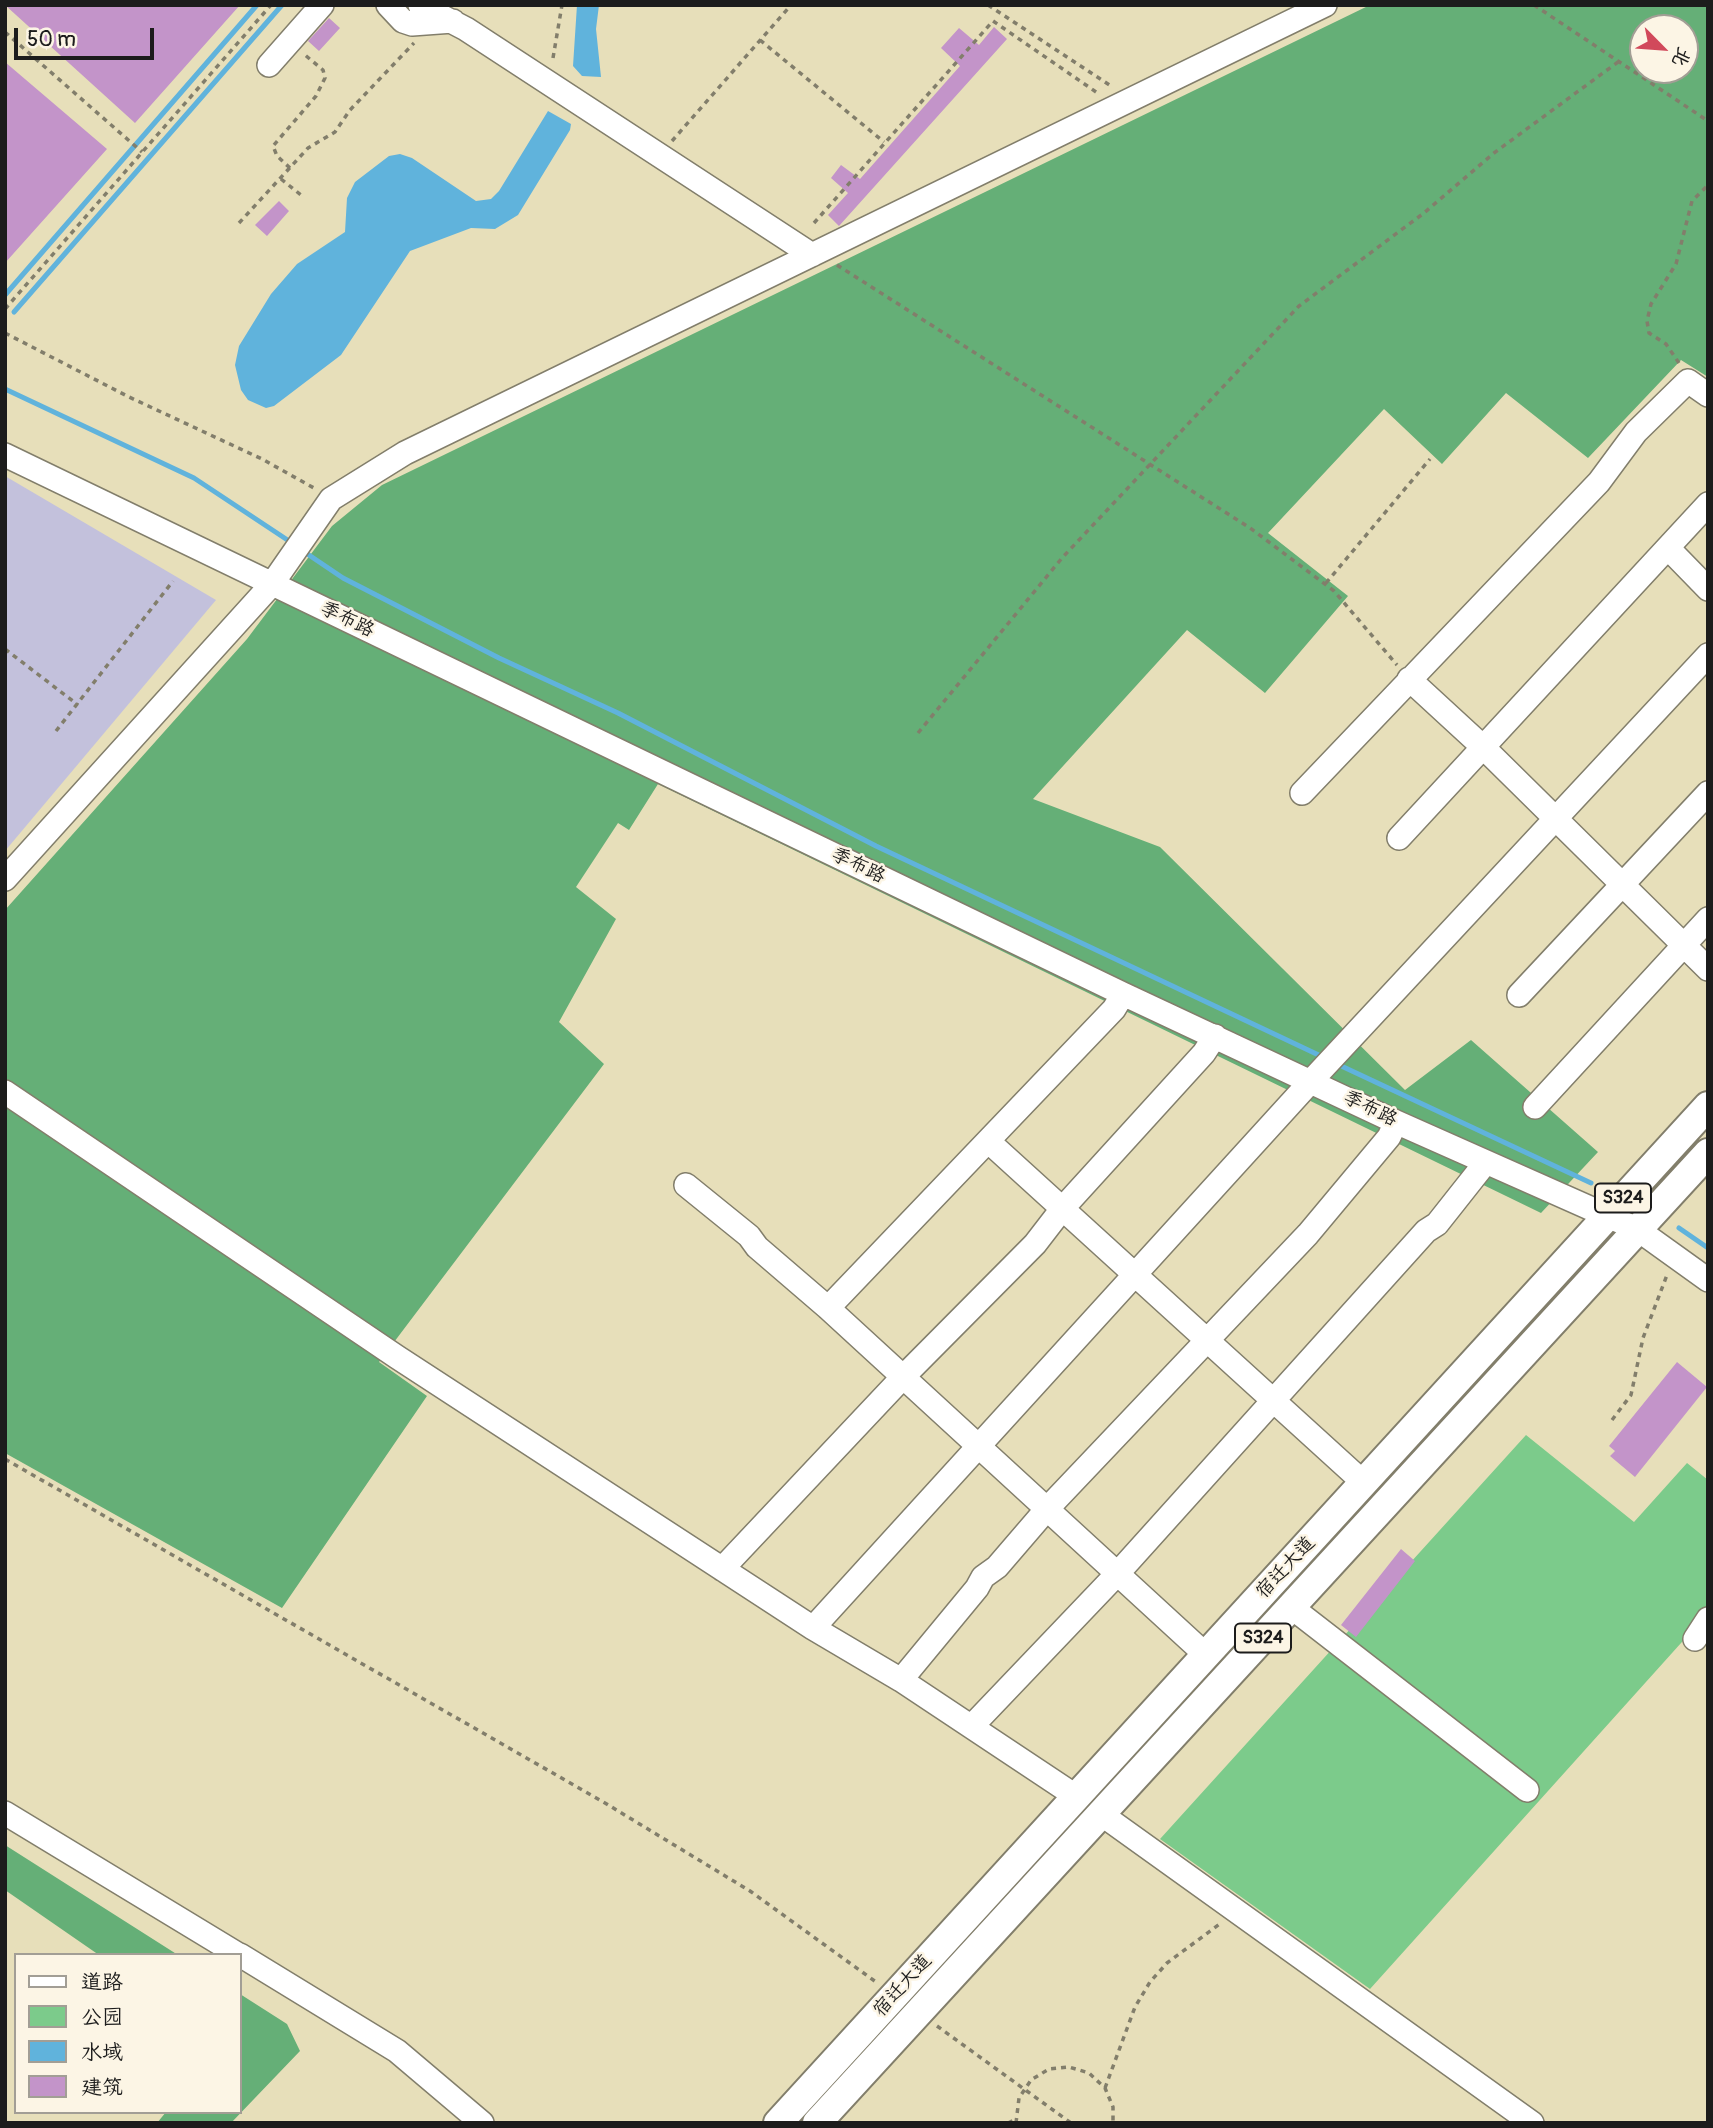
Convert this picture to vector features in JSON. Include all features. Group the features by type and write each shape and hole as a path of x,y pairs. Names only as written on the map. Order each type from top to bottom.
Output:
{"main road":[{"name":"宿迁大道","path":"778,2123 1708,1106"},
{"name":"宿迁大道","path":"817,2123 1708,1153"}],"street":[{"path":"269,65 322,5"},
{"path":"388,5 403,21 435,17 815,254"},
{"path":"5,879 272,584 331,499 405,453 1325,5"},
{"path":"1302,793 1599,482 1636,432 1688,381 1708,396"},
{"name":"季布路","path":"5,455 1123,994 1215,1036 1324,1067 1396,1122 1637,1229 1708,1280"},
{"path":"1399,838 1708,504"},
{"path":"1669,549 1708,589"},
{"path":"813,1628 1138,1275 1324,1067 1708,655"},
{"path":"1409,679 1484,748 1708,970"},
{"path":"1519,995 1708,793"},
{"path":"1535,1107 1708,919"},
{"path":"828,1308 1114,1009 1123,994"},
{"path":"722,1569 902,1378 1035,1244 1062,1209 1204,1053 1215,1036"},
{"path":"5,1092 397,1357 813,1628 972,1726 1076,1797"},
{"path":"901,1680 977,1588 983,1577 997,1567 1046,1510 1209,1342 1316,1225 1389,1137 1396,1122"},
{"path":"988,1141 1364,1483"},
{"path":"972,1726 1118,1573 1426,1231 1437,1224 1486,1162"},
{"path":"686,1185 749,1236 757,1247 828,1308 1206,1655"},
{"path":"1291,1607 1527,1790"},
{"path":"1695,1640 1708,1619"},
{"path":"5,1813 236,1953"},
{"path":"1101,1814 1532,2123"},
{"path":"242,1957 397,2051 482,2123"}],"path":[{"path":"5,309 271,5"},
{"path":"553,58 562,5"},
{"path":"659,155 791,5"},
{"path":"988,5 1112,88"},
{"path":"1534,5 1708,121"},
{"path":"239,223 308,148 335,132 350,110 435,17"},
{"path":"814,223 993,21 1103,97"},
{"path":"5,32 141,151"},
{"path":"760,40 884,142"},
{"path":"290,42 323,70 325,78 316,96 273,146 277,156 290,168"},
{"path":"918,733 1062,558 1299,306 1424,213 1494,153 1618,62"},
{"path":"281,178 301,195"},
{"path":"1688,381 1685,371 1666,344 1649,333 1647,321 1651,303 1676,264 1692,201 1708,185"},
{"path":"815,254 1250,528 1325,583 1409,679"},
{"path":"5,333 129,397 262,459 331,499"},
{"path":"1325,583 1430,459"},
{"path":"56,731 173,581"},
{"path":"5,649 78,705"},
{"path":"1612,1420 1631,1395 1646,1327 1676,1258"},
{"path":"5,1459 452,1713 728,1878 895,1995"},
{"path":"1105,2088 1135,2007 1150,1982 1167,1963 1237,1911"},
{"path":"919,2013 1071,2123"},
{"path":"1008,2123 1016,2121 1016,2109 1024,2089 1039,2074 1069,2067 1089,2073 1105,2088 1113,2106 1113,2123"}],"shaded area":[{"path":"5,476 216,600 5,851"}],"green space":[{"path":"1370,5 1708,5 1708,377 1681,360 1588,458 1506,393 1442,464 1384,409 1268,533 1348,596 1265,693 1187,630 1033,799 1160,847 1405,1090 1471,1040 1598,1152 1541,1213 658,784 629,830 618,823 576,887 616,919 559,1022 604,1064 379,1362 427,1396 282,1608 5,1453 5,910 247,639 332,526 382,485"},
{"path":"1526,1435 1634,1522 1687,1463 1708,1480 1708,1613 1370,1989 1160,1839"},
{"path":"5,1845 175,1953 96,1953 5,1890"},
{"path":"242,1995 287,2024 300,2051 242,2112"},
{"path":"164,2114 240,2114 231,2123 157,2123"}],"water":[{"path":"577,5 599,5 596,29 601,77 582,76 573,66"},
{"path":"548,111 571,124 570,130 518,215 495,229 471,228 410,251 341,355 274,406 266,408 248,400 241,390 235,365 239,346 271,294 297,264 345,232 347,198 355,182 389,156 400,154 412,158 476,201 491,199 499,191"}],"building":[{"path":"5,5 240,5 135,123"},
{"path":"329,18 340,28 319,51 308,41"},
{"path":"994,27 1007,39 839,226 828,215 848,193 831,178 841,165 860,179 960,66 941,48 959,28 979,45"},
{"path":"5,62 107,149 5,263"},
{"path":"279,201 289,211 267,236 255,225"},
{"path":"1677,1362 1707,1387 1635,1477 1610,1456 1615,1451 1609,1446"},
{"path":"1401,1549 1415,1561 1356,1637 1341,1625"}],"waterway":[{"path":"5,295 257,5"},
{"path":"14,312 282,5"},
{"path":"5,389 194,478 292,543"},
{"path":"303,551 343,578 499,658 618,713 876,846 1325,1058"},
{"path":"1337,1064 1591,1183"},
{"path":"1679,1228 1708,1248"}]}
